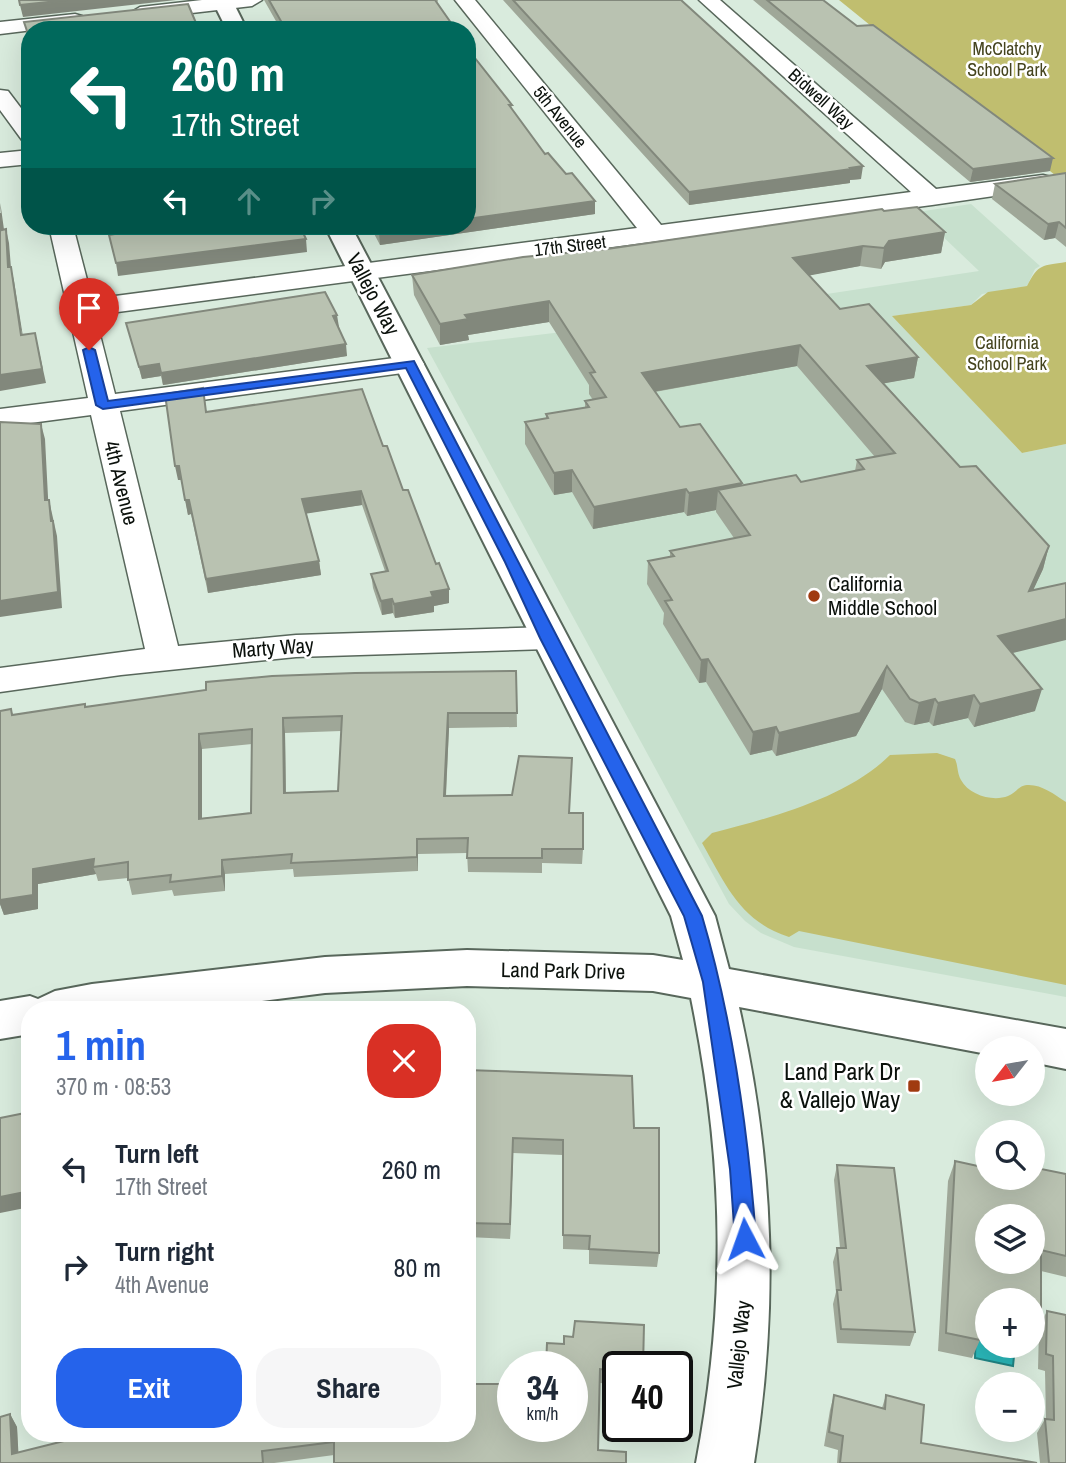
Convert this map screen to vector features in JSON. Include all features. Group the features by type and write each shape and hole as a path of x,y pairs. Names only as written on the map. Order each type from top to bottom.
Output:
{"street":[{"path":"121,15 252,0"},
{"name":"5th Avenue","path":"465,0 656,235"},
{"name":"Bidwell Way","path":"709,0 932,198"},
{"path":"223,2 232,21"},
{"path":"66,21 94,18"},
{"path":"0,28 21,26"},
{"path":"0,96 21,123"},
{"path":"0,160 21,158"},
{"name":"17th Street","path":"79,309 656,235 1060,179"},
{"name":"4th Avenue","path":"63,235 163,658"},
{"name":"Vallejo Way","path":"343,235 693,916 712,982 740,1169 745,1239 745,1320 725,1463"},
{"path":"0,418 410,364"},
{"name":"Marty Way","path":"0,681 163,658 296,646 548,638"},
{"name":"Land Park Drive","path":"110,1001 325,975 467,968 653,973 1066,1049"},
{"path":"0,1020 21,1016"}],"shaded area":[{"name":"California Middle School","path":"971,204 1040,266 1035,269 1027,286 982,294 971,305 893,316 1022,453 1066,444 1066,997 794,947 761,933 745,921 729,904 427,348 629,324 979,271 917,212"}],"green space":[{"name":"McClatchy School Park","path":"839,0 1066,0 1066,184"},
{"name":"California School Park","path":"1066,262 1066,444 1022,453 892,316 971,305 988,292 1027,286 1038,269"},
{"path":"937,753 955,759 965,785 982,796 1002,798 1019,788 1032,785 1047,790 1066,802 1066,985 799,931 789,937 772,930 746,911 727,887 702,843 712,833 758,821 830,795 872,770 890,755"}],"water":[{"path":"975,1358 1014,1358 1013,1366"}],"building":[{"path":"19,0 67,0 20,5"},
{"path":"269,0 435,0 450,21 281,21"},
{"path":"513,0 681,0 863,166 689,192"},
{"path":"767,0 823,0 857,26 873,25 1053,158 973,169"},
{"path":"188,4 195,21 33,21"},
{"path":"476,59 512,105 509,105 545,154 548,153 566,174 572,173 595,201 476,218"},
{"path":"1066,173 1066,228 1059,222 1048,224 995,184"},
{"path":"917,207 945,232 889,241 884,248 863,246 793,258 840,309 869,304 918,357 867,366 960,467 976,466 1049,546 1029,591 1066,583 1066,619 998,636 1042,689 980,704 974,695 938,703 935,699 919,703 910,699 887,666 860,713 779,733 776,727 753,732 708,659 701,660 665,601 672,600 648,561 674,556 670,551 750,535 718,490 796,475 801,482 864,469 857,460 895,453 800,345 642,373 680,427 700,424 742,483 689,493 686,489 594,507 572,470 554,473 525,422 548,418 546,414 589,407 585,401 606,397 590,373 595,372 549,301 465,315 468,319 440,324 412,275 523,257 607,249 882,209 884,211"},
{"path":"0,213 2,230 6,229 8,267 11,267 21,335 35,333 42,369 0,375"},
{"path":"109,235 304,235 306,239 116,263"},
{"path":"325,292 337,315 333,316 346,344 161,373 159,364 139,367 126,323"},
{"path":"203,388 206,412 362,389 383,446 387,446 403,490 408,490 436,564 439,563 449,589 431,592 433,597 394,604 392,599 381,601 371,574 388,571 361,491 302,499 319,561 206,579 189,500 185,500 179,466 175,466 165,394"},
{"path":"0,422 41,424 45,500 49,500 53,521 58,592 0,601"},
{"path":"516,671 517,713 448,713 444,796 512,795 519,756 572,758 569,813 583,813 583,849 542,849 542,858 467,858 468,838 417,839 417,857 291,863 292,854 222,860 222,876 170,882 171,875 128,880 128,862 93,867 94,859 33,869 33,895 0,900 0,711 11,709 12,715 206,690 206,682 355,673","holes":["342,716 338,791 284,793 283,718","252,729 251,813 199,819 199,734"]},
{"path":"476,1070 632,1076 634,1128 659,1128 659,1253 589,1249 590,1236 563,1235 563,1140 513,1138 510,1224 476,1223"},
{"path":"21,1114 21,1193 0,1197 0,1118"},
{"path":"955,1161 975,1165 975,1190 1045,1190 1045,1170 1066,1174 1066,1256 1045,1251 1045,1204 975,1204 975,1274 1041,1274 1041,1288 975,1288 975,1339 946,1333"},
{"path":"837,1165 894,1168 915,1332 841,1329 837,1248 846,1248"},
{"path":"1047,1311 1066,1315 1066,1463 1049,1463 1045,1419 1054,1420 1053,1356 1046,1354"},
{"path":"575,1321 644,1325 643,1351 602,1351 598,1450 626,1452 626,1463 334,1463 334,1442 476,1442 476,1384 497,1384 497,1442 588,1442 588,1351 547,1351 547,1343 564,1344 564,1336 573,1337"},
{"path":"834,1395 885,1409 886,1395 924,1405 921,1443 1037,1463 840,1463 843,1436 829,1432"},
{"path":"10,1414 12,1454 60,1442 334,1442 262,1451 263,1463 0,1463 0,1417"}],"place":[{"name":"California Middle School","path":"814,596"},
{"name":"Land Park Dr & Vallejo Way","path":"914,1086"}],"route":[{"path":"89,350 103,405 410,364 548,638 693,916 712,982 740,1169 745,1239"}]}
